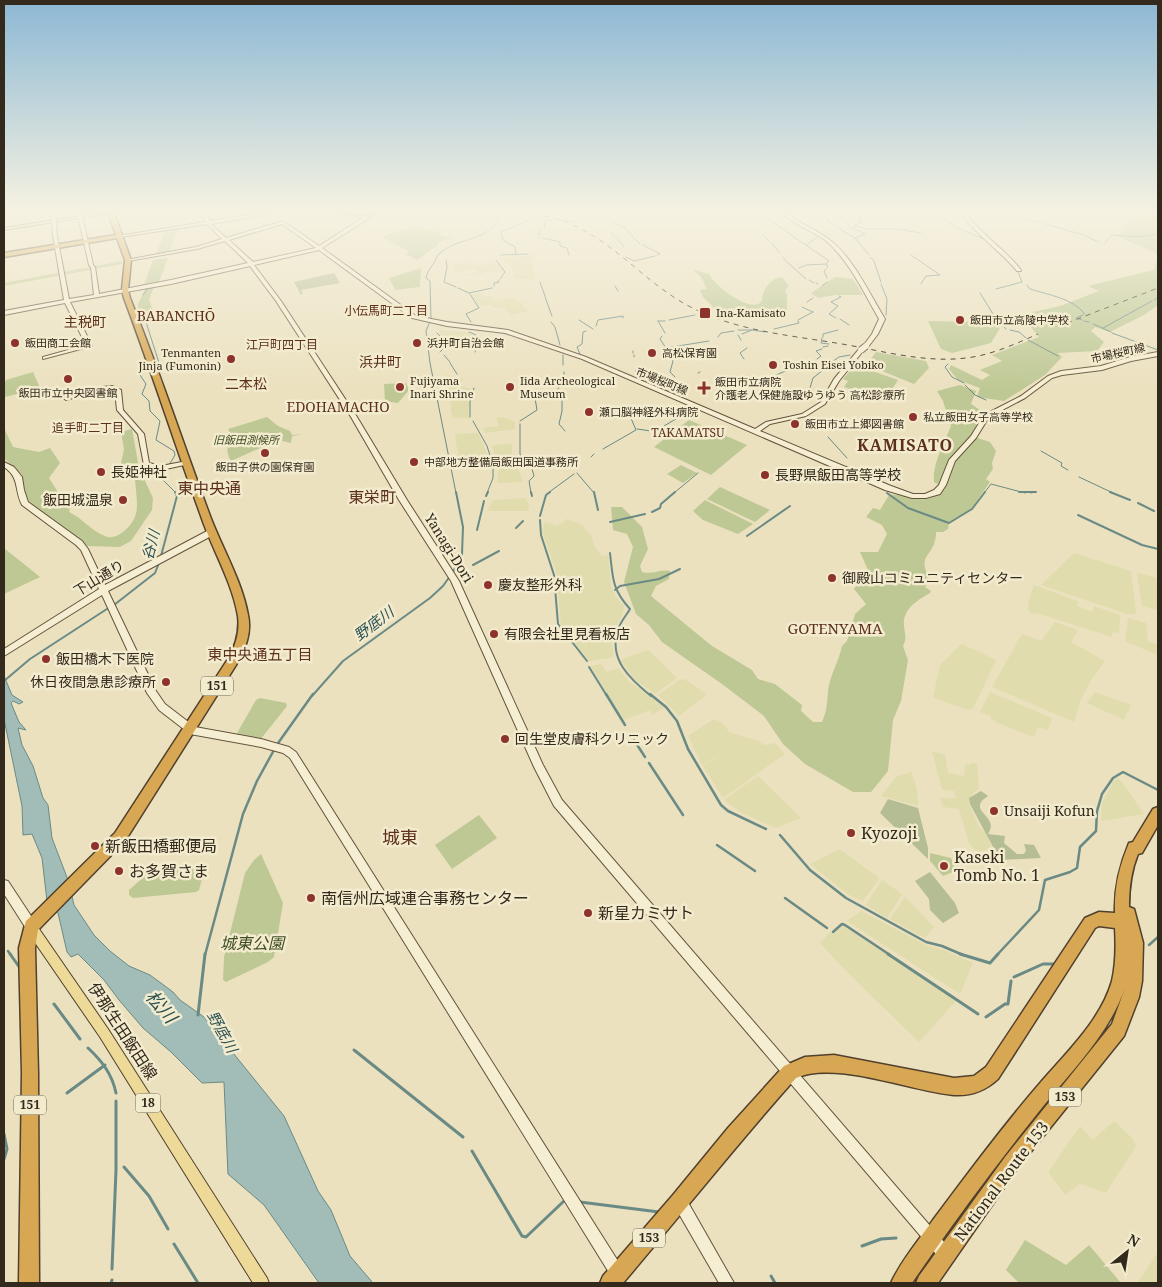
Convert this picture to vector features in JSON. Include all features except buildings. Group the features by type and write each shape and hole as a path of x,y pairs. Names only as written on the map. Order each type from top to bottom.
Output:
{"highway":[{"name":"151","path":"29,1283 30,1073 27,948 37,921 120,837 229,667 239,649 244,632 244,623 238,598 212,532 125,290 127,271"},
{"name":"153","path":"614,1279 680,1202 734,1134 790,1072 805,1065 834,1063 947,1086 968,1087 985,1080 992,1073 1090,922 1099,919 1126,921 1129,870 1138,850 1137,848 1158,813"},
{"name":"National Route 153","path":"901,1283 931,1238 1026,1114 1084,1047 1105,1015 1115,997 1121,977 1126,921"},
{"name":"National Route 153","path":"926,1283 1011,1163 1118,1030 1131,998 1134,980 1135,943 1126,921"}],"main road":[{"name":"伊那生田飯田線","path":"37,921 104,1033 262,1283"}],"street":[{"path":"45,358 87,347 64,301 59,271"},
{"path":"94,271 97,295"},
{"path":"4,313 144,287 217,271"},
{"name":"Yanagi-Dori","path":"256,271 354,417 403,500 455,581 544,778 558,803 946,1255"},
{"name":"市場桜町線","path":"352,271 419,319 506,331 548,345 584,358 629,379 756,431 901,494 917,496 929,495 940,488 952,460 968,444 988,414 1023,397 1055,374 1102,368 1130,359 1158,354"},
{"path":"756,431 768,423 804,415 823,403 836,380 875,334 882,319 853,271"},
{"path":"66,398 104,388 115,388 118,390 120,410 141,434 146,464 154,468 187,463"},
{"path":"4,464 15,470 19,475 25,503 79,543 156,700 167,712 193,732 266,744 283,749 293,755 614,1279"},
{"name":"下山通り","path":"4,652 104,591 212,532"},
{"path":"4,885 37,921"},
{"path":"680,1202 727,1283"}],"shaded area":[{"path":"476,271 501,271 483,273 481,275 462,275 476,273"},
{"path":"514,271 533,271 534,279 513,279"},
{"path":"480,292 485,297 490,296 497,301 512,297 523,304 529,311 511,315 504,307 494,308 490,305 479,305 472,295"},
{"path":"439,330 467,332 474,336 476,344 464,344 461,350 445,349 449,344"},
{"path":"446,375 464,379 458,386 473,389 468,412 470,418 453,418"},
{"path":"502,417 515,422 515,429 485,433 483,428 499,426 496,418"},
{"path":"478,433 489,457 461,458 458,456 455,434"},
{"path":"512,444 512,453 523,482 497,483 499,469 492,445"},
{"path":"526,498 529,505 528,511 487,511 493,500"},
{"path":"567,519 582,525 591,535 594,546 602,556 608,555 611,586 615,596 624,606 623,613 611,637 614,657 589,661 561,627 556,571 542,532 545,522 558,526"},
{"path":"1074,553 1131,571 1136,614 1127,614 1041,585"},
{"path":"1137,573 1158,578 1158,610 1142,606"},
{"path":"1034,585 1078,601 1077,606 1092,612 1094,606 1120,615 1119,633 1113,632 1112,637 1040,614 1031,613 1028,609 1029,599"},
{"path":"1128,618 1146,623 1148,641 1158,645 1158,655 1126,642"},
{"path":"1055,622 1078,630 1071,642 1105,661 1093,677 1081,699 1074,722 992,687 1022,634 1041,641"},
{"path":"962,644 996,660 973,709 968,710 933,697 940,665"},
{"path":"648,650 677,678 655,694 634,679 621,660"},
{"path":"601,664 607,672 618,668 629,682 652,697 664,708 652,715 650,710 624,720 590,666"},
{"path":"684,679 707,694 679,716 658,695 679,680"},
{"path":"990,692 1052,718 1048,731 1038,727 1034,737 1005,726 991,719 991,716 980,712"},
{"path":"1095,692 1131,705 1124,720 1087,703"},
{"path":"714,719 723,723 729,732 756,740 765,745 775,743 785,754 723,798 703,766 727,750 702,765 688,736"},
{"path":"932,751 945,755 948,773 964,776 965,764 977,763 979,788 969,798 969,804 979,827 985,832 992,848 979,852 974,849 969,843 959,809 943,807 940,798 956,798 954,791 942,790"},
{"path":"911,772 917,788 918,806 881,796 896,777"},
{"path":"758,776 801,818 776,828 742,813 725,801 725,799"},
{"path":"1117,778 1122,782 1144,814 1101,821 1102,803"},
{"path":"839,849 879,879 863,901 849,895 810,864"},
{"path":"882,880 902,894 887,918 866,905"},
{"path":"905,897 934,927 925,938 890,919"},
{"path":"861,911 926,945 944,950 973,963 960,994 847,921"},
{"path":"842,926 845,926 956,1001 919,1042 820,943 830,932 834,934"},
{"path":"1114,1121 1133,1139 1136,1146 1106,1193 1080,1184 1065,1195 1049,1171 1080,1126 1093,1140"},
{"path":"1158,1252 1158,1283 1139,1283 1138,1282"}],"green space":[{"path":"68,271 84,271 4,286 4,283"},
{"path":"149,271 163,271 159,282 144,285"},
{"path":"411,271 421,271 420,287 395,290 389,278"},
{"path":"694,271 709,274 717,284 732,296 749,304 756,305 761,302 768,285 773,280 782,277 789,286 785,290 787,295 787,313 776,316 731,308 718,312 703,297 700,290 707,289 701,277"},
{"path":"1150,271 1158,271 1158,305 1144,315 1110,332 1095,327 1091,331 1104,342 1097,351 1058,353 1062,357 1045,375 1004,401 977,397 980,388 958,380 949,369 951,365 982,380 990,375 980,370 1002,361 992,355 1039,337 1024,319 1033,312 1060,306 1099,291 1088,286"},
{"path":"334,273 340,283 301,290 303,293 301,295 294,282"},
{"path":"835,277 853,279 863,295 835,295 818,298 811,293"},
{"path":"154,287 149,299 154,314 139,318 138,304 146,288"},
{"path":"928,321 979,322 981,325 998,326 1000,328 991,343 952,353 941,349"},
{"path":"876,352 926,361 929,368 914,384 877,369 882,363 870,360"},
{"path":"855,365 898,380 884,401 844,387 848,381 843,379"},
{"path":"33,372 40,388 5,397 4,383 6,380"},
{"path":"406,383 409,390 398,403 385,401 384,384"},
{"path":"960,385 976,391 971,404 983,412 971,436 990,442 996,451 992,463 993,469 986,479 990,482 971,509 949,522 948,529 943,532 936,532 933,547 925,559 926,571 930,580 925,587 931,591 908,610 904,620 905,639 903,646 908,660 901,701 893,720 888,771 871,792 853,792 805,764 783,744 764,716 662,642 649,625 636,614 624,582 633,547 627,534 613,530 611,507 622,507 642,527 648,549 640,566 642,572 670,571 669,579 656,586 651,596 712,646 752,670 758,679 775,684 802,705 801,711 813,722 822,722 826,711 830,680 842,646 847,641 855,614 866,604 854,589 868,570 860,552 878,552 887,534 882,525 866,517 873,508 880,510 889,495 924,499 937,495 945,489 934,482 934,475 937,461 951,426 943,401 937,391"},
{"name":"旧飯田測候所","path":"267,417 278,426 290,431 292,435 304,434 292,436 291,443 278,440 231,461 227,448 232,436 228,429"},
{"path":"689,420 747,445 711,475 654,447"},
{"path":"4,428 13,447 39,452 50,448 60,463 49,478 63,500 74,496 69,512 107,537 117,536 123,532 136,514 135,478 119,473 124,449 121,432 132,429 139,468 153,498 152,510 131,541 120,547 87,546 30,503 25,493 22,475 4,458"},
{"path":"681,465 697,473 683,483 667,474"},
{"path":"720,487 770,510 755,522 707,499"},
{"path":"705,500 753,524 738,534 703,520 693,511"},
{"path":"4,548 40,577 4,594"},
{"path":"260,698 286,703 287,706 260,740 236,735 256,700"},
{"path":"981,791 988,796 980,803 980,806 991,824 988,834 1005,836 1004,843 1017,854 1024,854 1026,850 1024,844 1034,845 1041,858 1000,860 970,804 969,798"},
{"path":"888,799 918,808 928,848 928,859 880,813"},
{"path":"479,815 497,838 452,869 435,845"},
{"name":"Kaseki Tomb No. 1","path":"930,853 951,858 956,871 943,876 930,861"},
{"name":"城東公園","path":"261,854 283,903 274,957 268,962 226,982 223,980 224,957 245,873"},
{"path":"154,868 205,868 199,890 196,892 133,898 129,895 129,890"},
{"path":"930,872 955,903 959,913 943,923 930,910 929,899 915,881"},
{"path":"1025,1240 1066,1265 1089,1245 1121,1283 1019,1283 1006,1270"}],"water":[{"name":"松川","path":"4,676 12,695 23,702 19,704 13,701 11,703 19,722 26,730 18,728 22,745 33,766 43,798 48,805 52,838 68,880 74,905 94,935 110,951 129,966 150,975 204,1017 284,1116 318,1191 331,1210 350,1256 373,1283 319,1283 264,1205 228,1174 224,1082 202,1083 171,1052 143,1028 104,980 78,954 71,957 67,952 58,913 47,901 42,858 32,834 23,835 22,806 4,719"}],"waterway":[{"name":"野底川","path":"429,271 426,278 430,281 431,319 426,331 430,363 456,493"},
{"path":"446,271 444,282 456,287"},
{"path":"500,279 504,271"},
{"path":"797,271 806,279"},
{"path":"824,271 827,278"},
{"path":"877,271 881,282"},
{"path":"921,284 926,276 940,275 934,271"},
{"path":"996,289 1022,282 1018,272"},
{"path":"494,286 494,283 499,282 498,280"},
{"path":"809,280 814,283"},
{"path":"540,282 545,296"},
{"path":"822,286 827,282"},
{"path":"881,284 887,299 886,315"},
{"path":"1027,285 1030,289 1074,304 1085,314"},
{"path":"615,286 618,291"},
{"name":"谷川","path":"143,295 148,288"},
{"path":"458,288 469,293 492,288"},
{"path":"980,293 993,314"},
{"path":"470,294 479,308 466,314 471,322"},
{"path":"836,318 829,314 838,306 831,302 841,297 839,296"},
{"path":"545,297 552,316"},
{"path":"807,302 813,298"},
{"path":"1103,328 1152,301"},
{"path":"798,320 813,312 802,307"},
{"path":"669,320 695,315"},
{"path":"1076,318 1083,315"},
{"path":"596,326 598,320 623,316 623,318"},
{"path":"996,317 1006,329"},
{"path":"840,319 849,325"},
{"path":"579,320 593,329"},
{"path":"665,321 658,321 665,333"},
{"path":"774,329 799,323 798,321"},
{"path":"1084,321 1089,322"},
{"name":"谷川","path":"146,322 159,363 157,364"},
{"path":"551,322 555,327 560,345"},
{"path":"1093,324 1111,332"},
{"path":"738,330 752,330"},
{"path":"742,334 752,330"},
{"path":"752,330 765,332"},
{"path":"823,337 823,334 838,330"},
{"path":"1010,330 1019,332 1026,338"},
{"path":"580,354 577,347 582,344 583,332 586,331"},
{"path":"718,337 721,333 734,331"},
{"path":"469,332 476,335 478,342 475,352"},
{"path":"437,333 448,344 440,352"},
{"path":"1112,333 1158,350"},
{"path":"738,335 741,340"},
{"path":"662,336 660,339 666,348"},
{"path":"822,338 821,343 829,344"},
{"path":"1028,340 1058,356"},
{"path":"666,348 709,341"},
{"path":"823,347 828,346"},
{"path":"666,348 673,361 670,372 675,377"},
{"path":"744,359 740,353 747,348"},
{"path":"817,359 821,356 816,351 822,349"},
{"path":"444,355 450,362"},
{"path":"563,355 563,365"},
{"path":"832,362 839,357 850,355"},
{"path":"809,364 814,365 815,361"},
{"path":"450,363 457,374"},
{"path":"948,364 945,367 952,377 964,383"},
{"path":"797,368 803,366"},
{"path":"800,400 809,391 813,378 828,366"},
{"name":"谷川","path":"144,367 140,375 146,384 142,394 149,401 150,411 160,421 156,440 174,451 175,455 163,480 175,492"},
{"path":"776,375 795,367"},
{"path":"558,389 564,378 564,372"},
{"path":"761,381 772,377"},
{"path":"750,385 759,381"},
{"path":"965,385 975,395 986,400"},
{"path":"470,417 470,402 474,388"},
{"path":"522,399 521,394 534,391"},
{"path":"520,421 537,410 534,392 544,391"},
{"path":"557,392 562,397 562,411 559,424 565,431"},
{"path":"717,400 726,397"},
{"path":"626,409 627,413"},
{"path":"664,426 686,413"},
{"path":"603,449 636,430 630,416"},
{"path":"806,416 808,423 819,430"},
{"path":"473,421 487,446 492,462"},
{"path":"520,424 520,454 522,458"},
{"path":"637,429 651,431 662,428"},
{"path":"828,437 847,458"},
{"path":"1041,451 1062,463 1061,466 1068,470"},
{"path":"591,457 594,454"},
{"path":"487,493 493,478 493,466"},
{"path":"531,493 529,481 534,476 532,469"},
{"path":"577,473 594,493"},
{"path":"674,493 698,473"},
{"path":"548,493 574,474"},
{"path":"1079,477 1113,493"},
{"path":"984,493 991,484 1021,492"},
{"name":"谷川","path":"161,556 177,496 175,492"},
{"name":"野底川","path":"453,572 462,554 463,527 456,492"},
{"path":"486,496 488,492"},
{"path":"531,492 532,496"},
{"path":"540,516 546,495 550,492"},
{"path":"594,492 598,510"},
{"path":"652,512 660,508 661,504 675,492"},
{"path":"887,493 908,508 949,523 972,509 985,492"},
{"path":"1021,492 1036,492 1031,493"},
{"path":"1110,492 1130,500"},
{"path":"477,530 484,501"},
{"path":"1138,503 1154,511"},
{"path":"747,536 790,506"},
{"path":"610,522 645,514"},
{"path":"1078,515 1142,545 1158,549"},
{"path":"540,520 541,535 554,575 558,624 587,661"},
{"path":"516,528 523,521"},
{"path":"473,565 499,551"},
{"path":"610,553 614,583 617,589"},
{"name":"谷川","path":"114,605 155,573 159,563"},
{"path":"617,589 620,586 659,579 680,569"},
{"name":"野底川","path":"312,696 343,661 430,598 443,586 450,576"},
{"path":"617,589 630,609 618,630 616,650 623,668 651,696"},
{"name":"谷川","path":"4,681 30,659 110,607"},
{"path":"589,667 607,696"},
{"name":"野底川","path":"276,746 313,694"},
{"path":"606,694 625,725"},
{"path":"650,694 666,707 677,721 688,749 721,805 728,811 766,829"},
{"path":"634,740 645,757"},
{"name":"野底川","path":"205,955 243,814 257,781 274,750"},
{"path":"649,763 683,815"},
{"path":"997,955 1039,910 1045,880 1077,868 1080,847 1096,831 1097,811 1102,794 1113,778 1123,772 1158,790"},
{"path":"780,835 810,870 846,898 926,942 942,946 962,955"},
{"path":"717,845 755,871"},
{"path":"785,898 827,928"},
{"path":"833,932 842,924 845,925 890,955"},
{"path":"1149,945 1158,937"},
{"path":"8,951 11,955"},
{"path":"10,954 20,968"},
{"name":"野底川","path":"198,1015 205,954"},
{"path":"888,954 978,1014"},
{"path":"962,955 990,963 998,954"},
{"path":"1014,977 1043,964 1054,964"},
{"path":"986,1017 1005,1004 1008,1004 1011,981"},
{"path":"54,1004 80,1039"},
{"path":"88,1048 104,1066"},
{"path":"354,1050 463,1137"},
{"path":"67,1093 104,1066"},
{"path":"104,1066 112,1080 116,1093"},
{"path":"112,1269 116,1170 116,1101"},
{"path":"4,1134 7,1149 4,1159"},
{"path":"472,1151 522,1236 526,1237 564,1201"},
{"path":"124,1167 149,1196 168,1229"},
{"path":"580,1202 659,1212"},
{"path":"862,1246 881,1239 896,1238"},
{"path":"174,1244 198,1283"},
{"path":"771,1276 775,1283"}],"railway":[{"path":"639,271 685,304 722,320 782,335 904,356 935,359 966,358 1003,349 1038,334"},
{"path":"1067,323 1158,288"}],"place":[{"name":"Ina-Kamisato","path":"705,313"},
{"name":"飯田市立高陵中学校","path":"960,320"},
{"name":"飯田商工会館","path":"15,343"},
{"name":"浜井町自治会館","path":"417,343"},
{"name":"高松保育園","path":"652,353"},
{"name":"Tenmanten Jinja (Fumonin)","path":"231,359"},
{"name":"Toshin Eisei Yobiko","path":"773,365"},
{"name":"飯田市立中央図書館","path":"68,379"},
{"name":"Fujiyama Inari Shrine","path":"400,387"},
{"name":"Iida Archeological Museum","path":"510,387"},
{"name":"飯田市立病院 介護老人保健施設ゆうゆう 高松診療所","path":"704,388"},
{"name":"瀬口脳神経外科病院","path":"589,412"},
{"name":"私立飯田女子高等学校","path":"913,417"},
{"name":"飯田市立上郷図書館","path":"795,424"},
{"name":"飯田子供の園保育園","path":"265,453"},
{"name":"中部地方整備局飯田国道事務所","path":"414,462"},
{"name":"長姫神社","path":"101,472"},
{"name":"長野県飯田高等学校","path":"765,475"},
{"name":"飯田城温泉","path":"123,500"},
{"name":"御殿山コミュニティセンター","path":"832,578"},
{"name":"慶友整形外科","path":"488,585"},
{"name":"有限会社里見看板店","path":"494,634"},
{"name":"飯田橋木下医院","path":"46,659"},
{"name":"休日夜間急患診療所","path":"166,682"},
{"name":"回生堂皮膚科クリニック","path":"505,739"},
{"name":"Unsaiji Kofun","path":"994,811"},
{"name":"Kyozoji","path":"851,833"},
{"name":"新飯田橋郵便局","path":"95,846"},
{"name":"Kaseki Tomb No. 1","path":"944,866"},
{"name":"お多賀さま","path":"119,871"},
{"name":"南信州広域連合事務センター","path":"311,898"},
{"name":"新星カミサト","path":"588,913"}],"district":[{"name":"小伝馬町二丁目","path":"386,311"},
{"name":"BABANCHŌ","path":"176,316"},
{"name":"主税町","path":"85,322"},
{"name":"江戸町四丁目","path":"282,345"},
{"name":"浜井町","path":"380,362"},
{"name":"二本松","path":"246,384"},
{"name":"EDOHAMACHO","path":"338,407"},
{"name":"追手町二丁目","path":"88,428"},
{"name":"TAKAMATSU","path":"688,433"},
{"name":"KAMISATO","path":"905,445"},
{"name":"東中央通","path":"209,488"},
{"name":"東栄町","path":"372,497"},
{"name":"GOTENYAMA","path":"835,629"},
{"name":"東中央通五丁目","path":"260,655"},
{"name":"城東","path":"400,838"}]}
